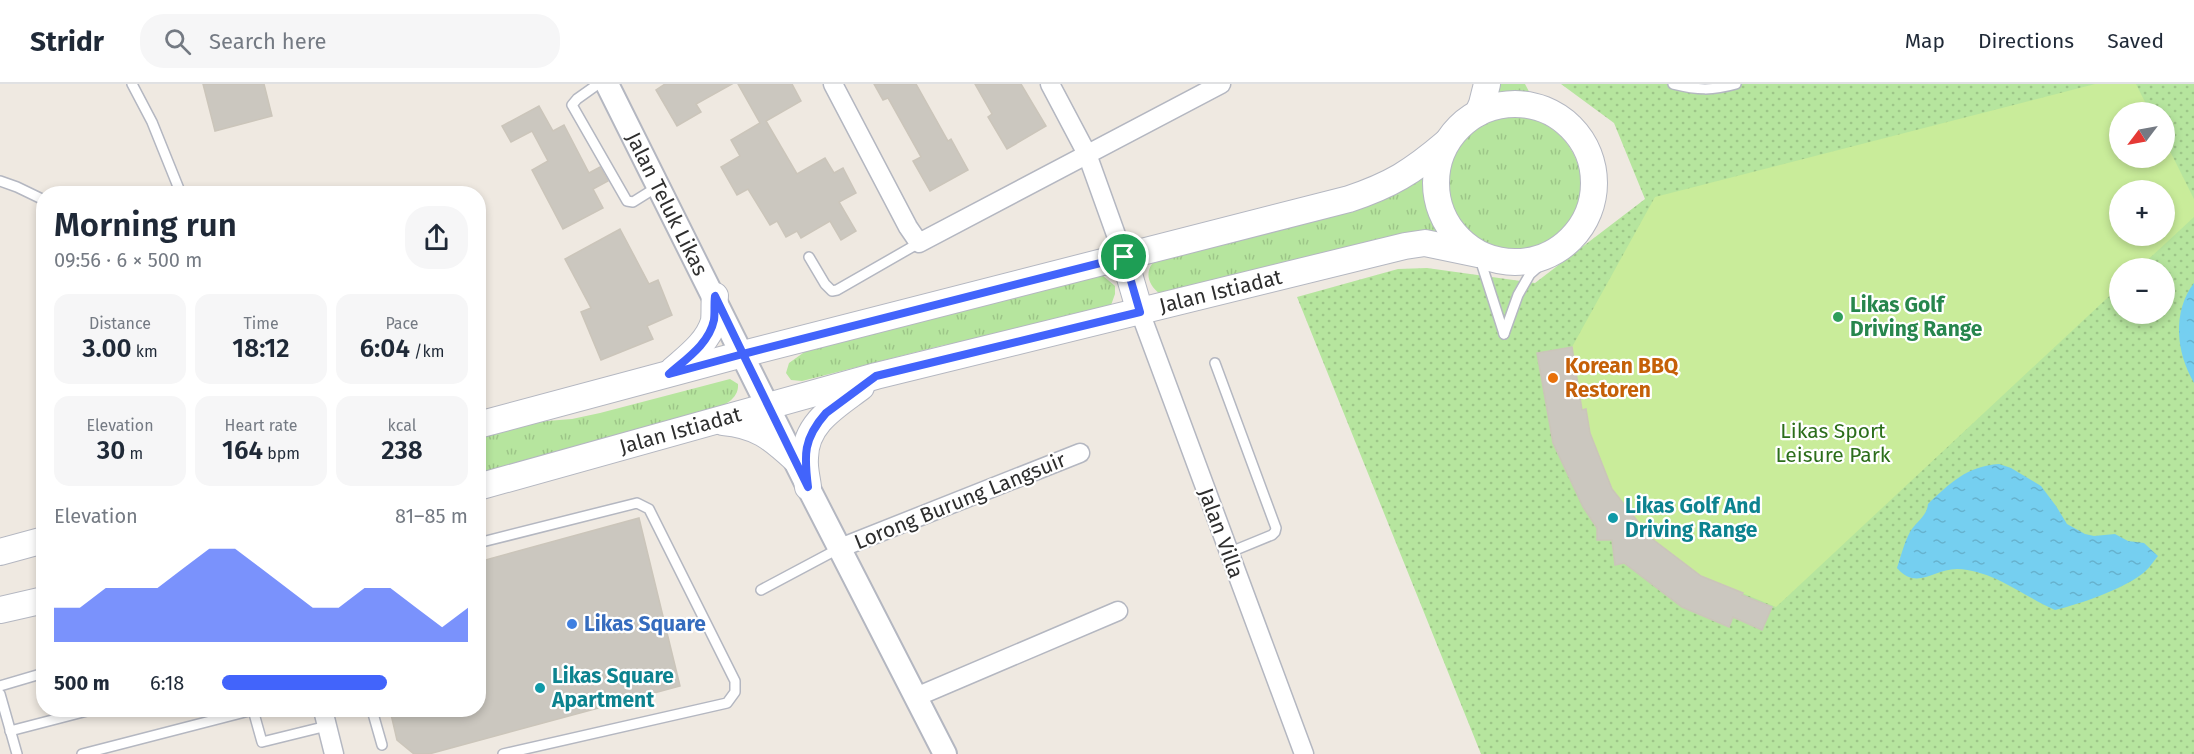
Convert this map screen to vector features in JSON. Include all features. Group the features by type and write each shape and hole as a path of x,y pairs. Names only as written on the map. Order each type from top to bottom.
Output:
{"main road":[{"path":"1478,113 1487,84"},
{"path":"1446,143 1437,168 1436,193 1443,218 1458,238 1478,254 1504,262 1530,262 1555,252 1575,235 1589,213 1594,187 1591,160 1579,136 1543,98 1536,84"},
{"path":"486,423 743,354 1348,199 1374,190 1414,170 1446,143 1465,121 1478,113 1504,105 1532,106 1558,117 1579,136"},
{"name":"Jalan Istiadat","path":"486,485 876,376 1405,246 1425,243 1478,254"},
{"path":"1124,257 1140,312"},
{"path":"669,374 700,346 706,336 714,321 715,296"},
{"path":"808,487 804,458 812,432 819,420 876,376"},
{"path":"717,421 744,424 771,438 795,459"},
{"path":"0,552 36,542"},
{"path":"0,610 36,602"}],"street":[{"name":"Jalan Teluk Likas","path":"607,84 715,296 808,487 945,754"},
{"path":"832,84 908,227 919,243 1221,84"},
{"path":"1050,84 1087,154 1124,257"},
{"name":"Jalan Villa","path":"1140,312 1304,754"},
{"name":"Lorong Burung Langsuir","path":"840,548 1080,453"},
{"path":"916,697 1118,611"},
{"path":"325,718 334,754"}],"lane":[{"path":"132,84 152,122 178,186"},
{"path":"598,84 572,105 627,201 633,202 659,186"},
{"path":"1673,84 1699,90 1715,90 1736,84"},
{"path":"0,181 36,196"},
{"path":"809,257 825,284 832,291 919,243"},
{"path":"1478,254 1504,333 1518,295 1530,274 1555,252"},
{"path":"1215,363 1276,528 1272,535 1228,553"},
{"path":"486,541 637,503 649,509 735,681 735,692 728,703 503,754"},
{"path":"761,590 840,548"},
{"path":"0,686 36,675"},
{"path":"0,694 17,754"},
{"path":"10,731 64,717"},
{"path":"82,754 226,717"},
{"path":"255,717 262,742 325,718"},
{"path":"374,717 382,745"}],"green space":[{"path":"1500,84 1525,84 1534,101 1519,98 1495,99"},
{"name":"Likas Sport Leisure Park","path":"1561,84 2194,84 2194,754 1481,754 1297,297 1398,269 1427,268 1535,283 1645,199 1614,123"},
{"name":"Likas Golf Driving Range","path":"2095,84 2136,84 2145,102 2109,102 2109,168 2175,168 2175,161 2194,199 2194,217 2175,235 2175,180 2109,180 2109,246 2163,246 2150,258 2109,258 2109,296 1776,607 1701,576 1651,538 1612,489 1590,433 1586,410 1582,410 1572,347 1655,197"},
{"path":"1512,116 1539,121 1551,127 1561,136 1570,146 1576,158 1581,185 1576,212 1570,224 1561,234 1551,243 1539,249 1512,254 1485,249 1473,243 1463,234 1454,224 1448,212 1443,185 1448,158 1454,146 1463,136 1473,127 1485,121"},
{"path":"1427,173 1426,196 1440,232 1426,231 1160,294 1150,282 1150,268 1156,259"},
{"path":"1102,275 1115,286 1110,308 1005,338 944,345 802,381 791,380 786,373 789,363 810,348"},
{"path":"730,379 738,384 734,397 714,411 486,472 486,432 521,423 572,419"}],"water":[{"path":"2194,283 2194,383 2183,358 2179,332 2182,306"},
{"path":"1999,464 2011,468 2041,486 2067,524 2085,534 2094,536 2115,534 2128,541 2144,543 2158,556 2144,572 2123,586 2055,610 2008,585 1970,570 1948,570 1918,578 1904,575 1897,568 1904,545 1928,504 1968,472"}],"building":[{"path":"203,84 264,84 272,116 215,131"},
{"path":"665,84 732,84 696,104 701,112 677,126 656,90"},
{"path":"738,84 792,84 801,101 766,121 797,174 825,158 834,173 843,168 856,193 839,202 856,231 841,240 830,221 801,238 797,231 786,237 777,221 770,225 748,189 737,195 721,167 740,156 731,140 760,123"},
{"path":"874,84 916,84 948,141 951,139 968,170 930,191 913,161 921,157 888,98 883,100"},
{"path":"975,84 1021,84 1046,126 1007,149 988,117 992,114"},
{"path":"539,106 553,131 564,125 589,173 600,167 608,181 593,189 603,208 563,229 532,170 548,161 532,131 511,142 502,126"},
{"path":"620,229 649,284 658,280 672,315 647,326 653,339 601,360 581,312 591,308 565,259"},
{"name":"Likas Golf And Driving Range","path":"1572,347 1582,410 1586,409 1590,433 1612,489 1651,538 1701,576 1772,607 1762,630 1733,617 1729,627 1682,607 1624,563 1615,565 1612,540 1597,540 1597,528 1583,507 1553,443 1537,353"},
{"name":"Likas Square","path":"639,518 680,686 429,754 414,754 397,740 392,717 486,717 486,560"}],"place":[{"name":"Likas Golf Driving Range","path":"1838,317"},
{"name":"Korean BBQ Restoren","path":"1553,378"},
{"name":"Likas Golf And Driving Range","path":"1613,518"},
{"name":"Likas Square","path":"572,624"},
{"name":"Likas Square Apartment","path":"540,688"}],"route":[{"path":"1124,257 743,354 715,296 714,321 706,336 700,346 669,374 743,354 808,487 804,458 812,432 819,420 876,376 1140,312 1124,257"}]}
